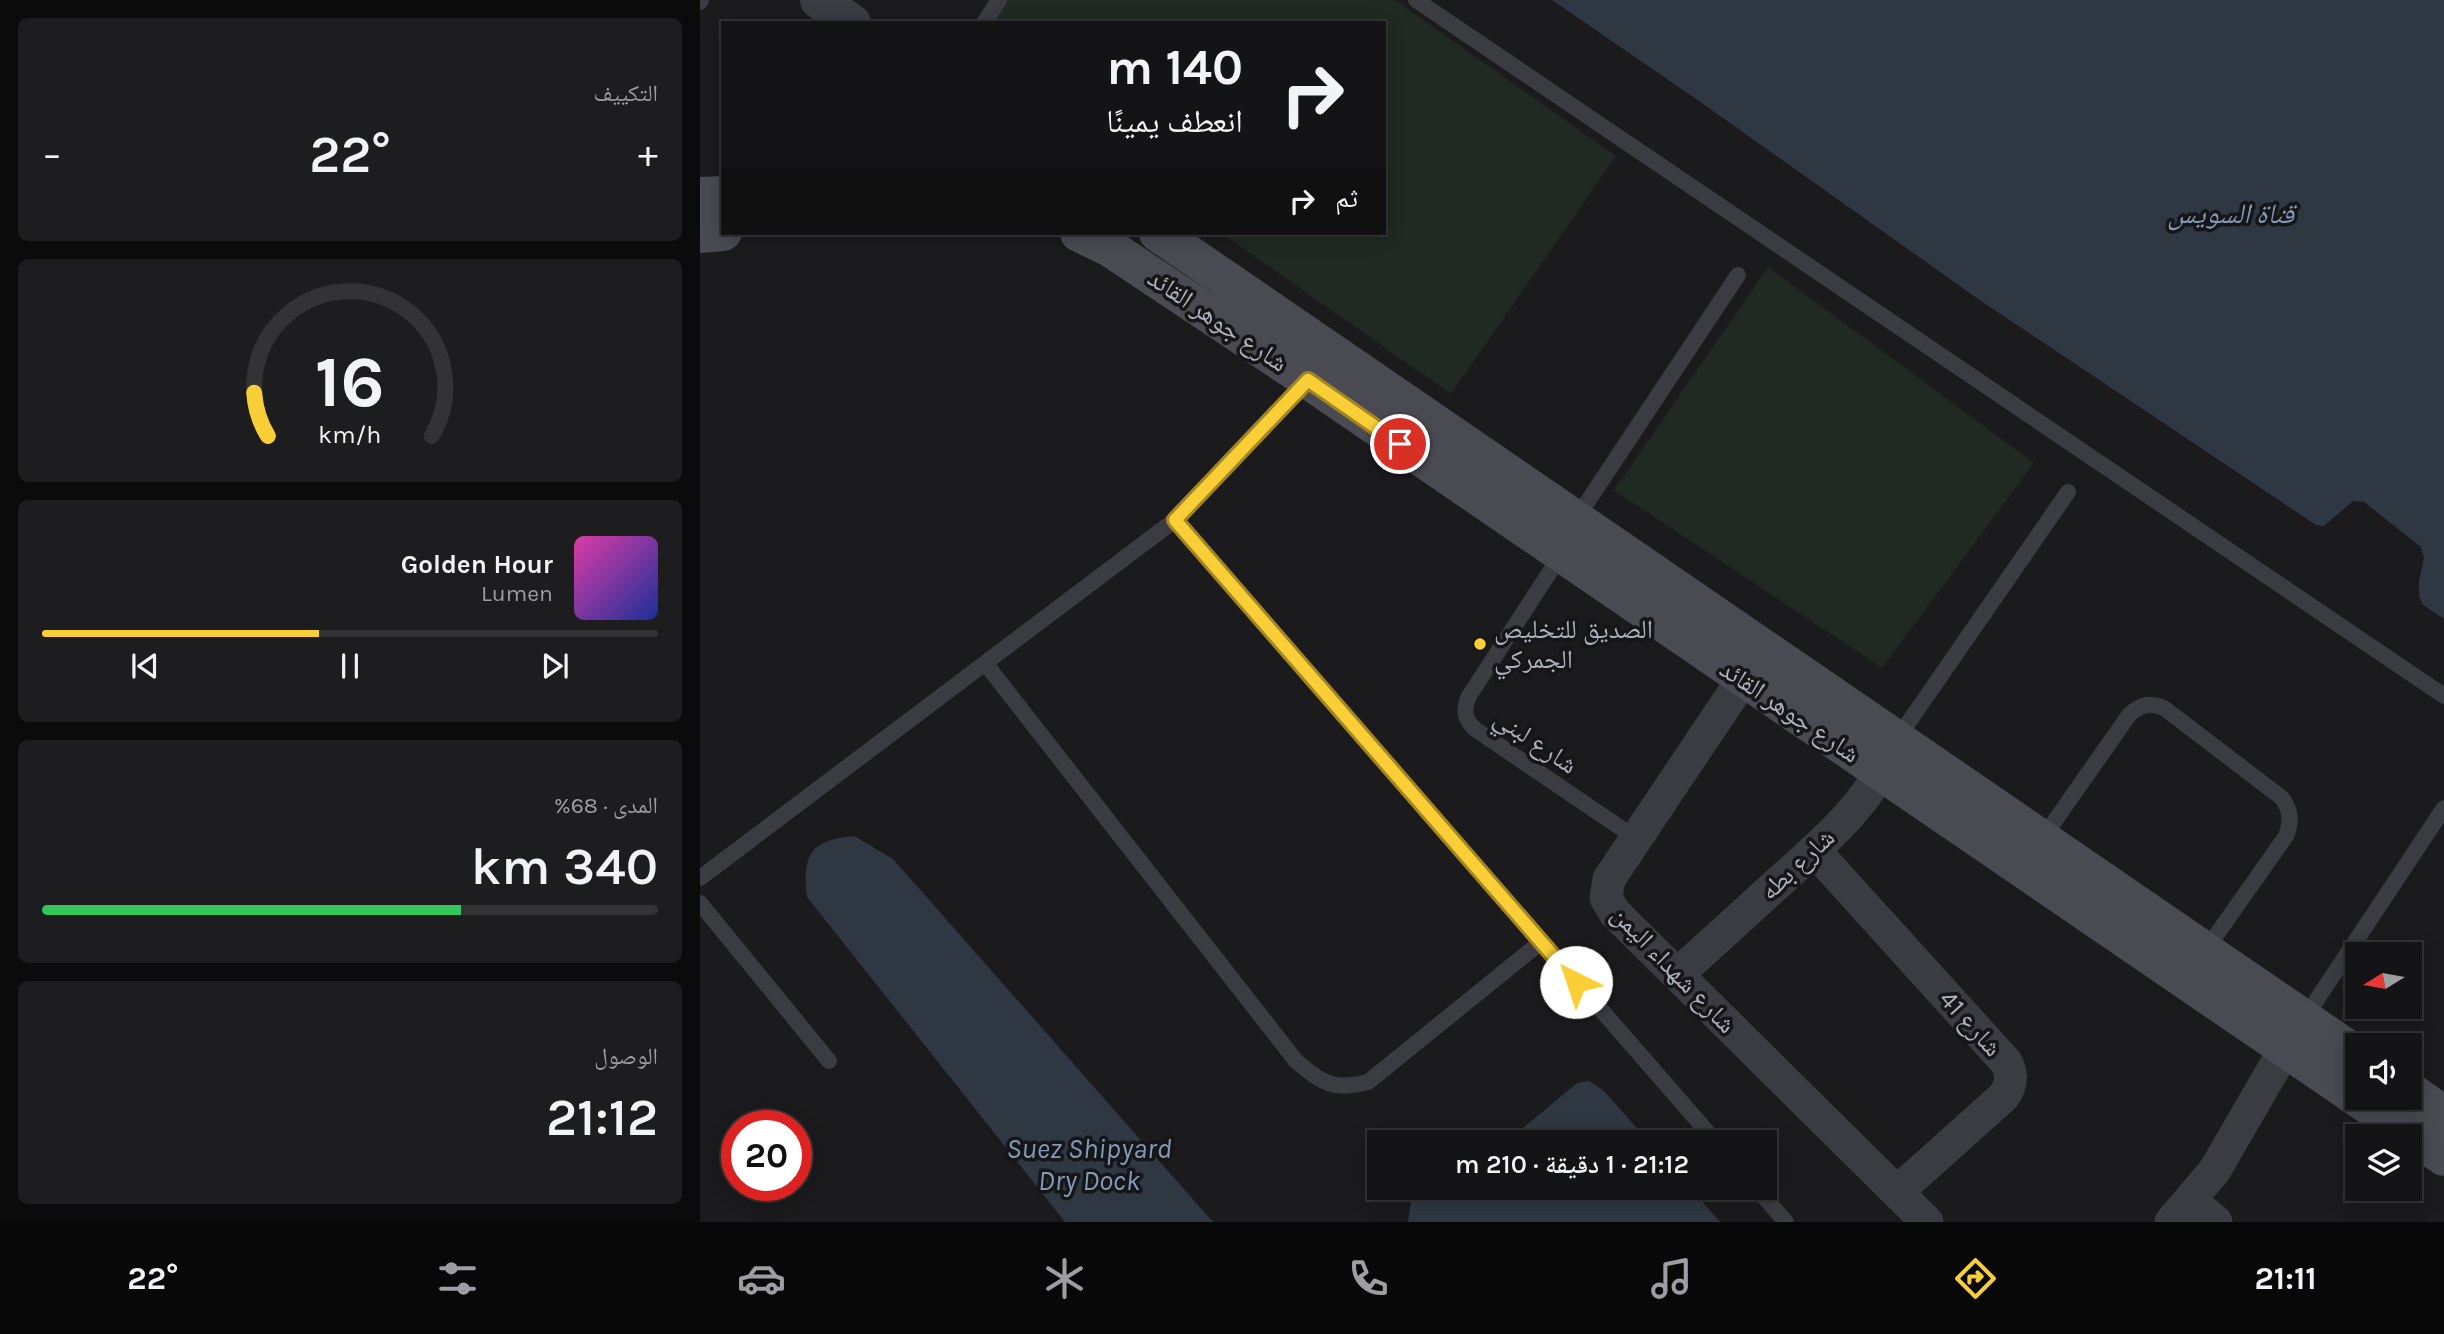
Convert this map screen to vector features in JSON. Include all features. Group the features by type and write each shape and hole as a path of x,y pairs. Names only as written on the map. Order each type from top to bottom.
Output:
{"main road":[{"path":"700,196 721,195"},
{"path":"700,234 721,232"},
{"path":"1083,235 1136,265"},
{"path":"1108,235 1136,265"},
{"name":"شارع جوهر القائد","path":"1160,235 1316,363 1561,555 1881,774 2295,1034 2345,1051"},
{"name":"شارع جوهر القائد","path":"1136,265 1316,363 1576,519 2205,951 2295,1034 2444,1157"},
{"path":"2422,1099 2444,1115"}],"street":[{"path":"819,0 849,21"},
{"name":"شارع شهداء اليمن","path":"1742,679 1609,879 1606,898 1615,913 1927,1222"},
{"name":"شارع بطه","path":"1678,974 1814,850 1862,800 1881,774 1897,739"},
{"name":"شارع 41","path":"1814,850 2011,1070 2009,1089 2003,1097 1897,1192"},
{"path":"2193,1215 2215,1170 2295,1034"}],"lane":[{"path":"985,21 999,0"},
{"path":"1416,0 2444,695"},
{"path":"1576,519 1738,275"},
{"path":"700,878 1175,520 1316,363"},
{"path":"1897,739 2068,492"},
{"path":"1175,520 1706,1130"},
{"name":"شارع لبني","path":"1561,555 1469,696 1465,714 1468,723 1475,730 1637,839"},
{"path":"985,663 1296,1061 1319,1081 1347,1087 1368,1082 1541,942"},
{"path":"2042,839 2129,715 2146,704 2164,708 2282,798 2288,806 2290,816 2290,827 2286,836 2205,951"},
{"path":"2295,1034 2444,808"},
{"path":"700,903 829,1061"},
{"path":"1767,1200 1786,1222"}],"shaded area":[{"path":"1000,0 1395,0 1616,156 1451,394 1224,235 1386,235 1386,21 986,21"},
{"path":"1768,267 2034,463 1882,668 1614,490"}],"water":[{"name":"قناة السويس","path":"1552,0 2444,0 2444,619 2423,605 2419,596 2424,558 2421,547 2364,502 2353,501 2324,526 2316,525 1981,301"},
{"name":"Suez Shipyard Dry Dock","path":"854,836 893,859 1213,1222 1065,1222 807,897 806,870 812,852 827,841"},
{"path":"1589,1081 1603,1090 1638,1130 1521,1130 1577,1083"},
{"path":"1411,1200 1701,1200 1720,1222 1408,1222"}],"place":[{"name":"الصديق للتخليص الجمركي","path":"1480,644"}],"route":[{"path":"1400,444 1308,380 1175,520 1576,982"}]}
